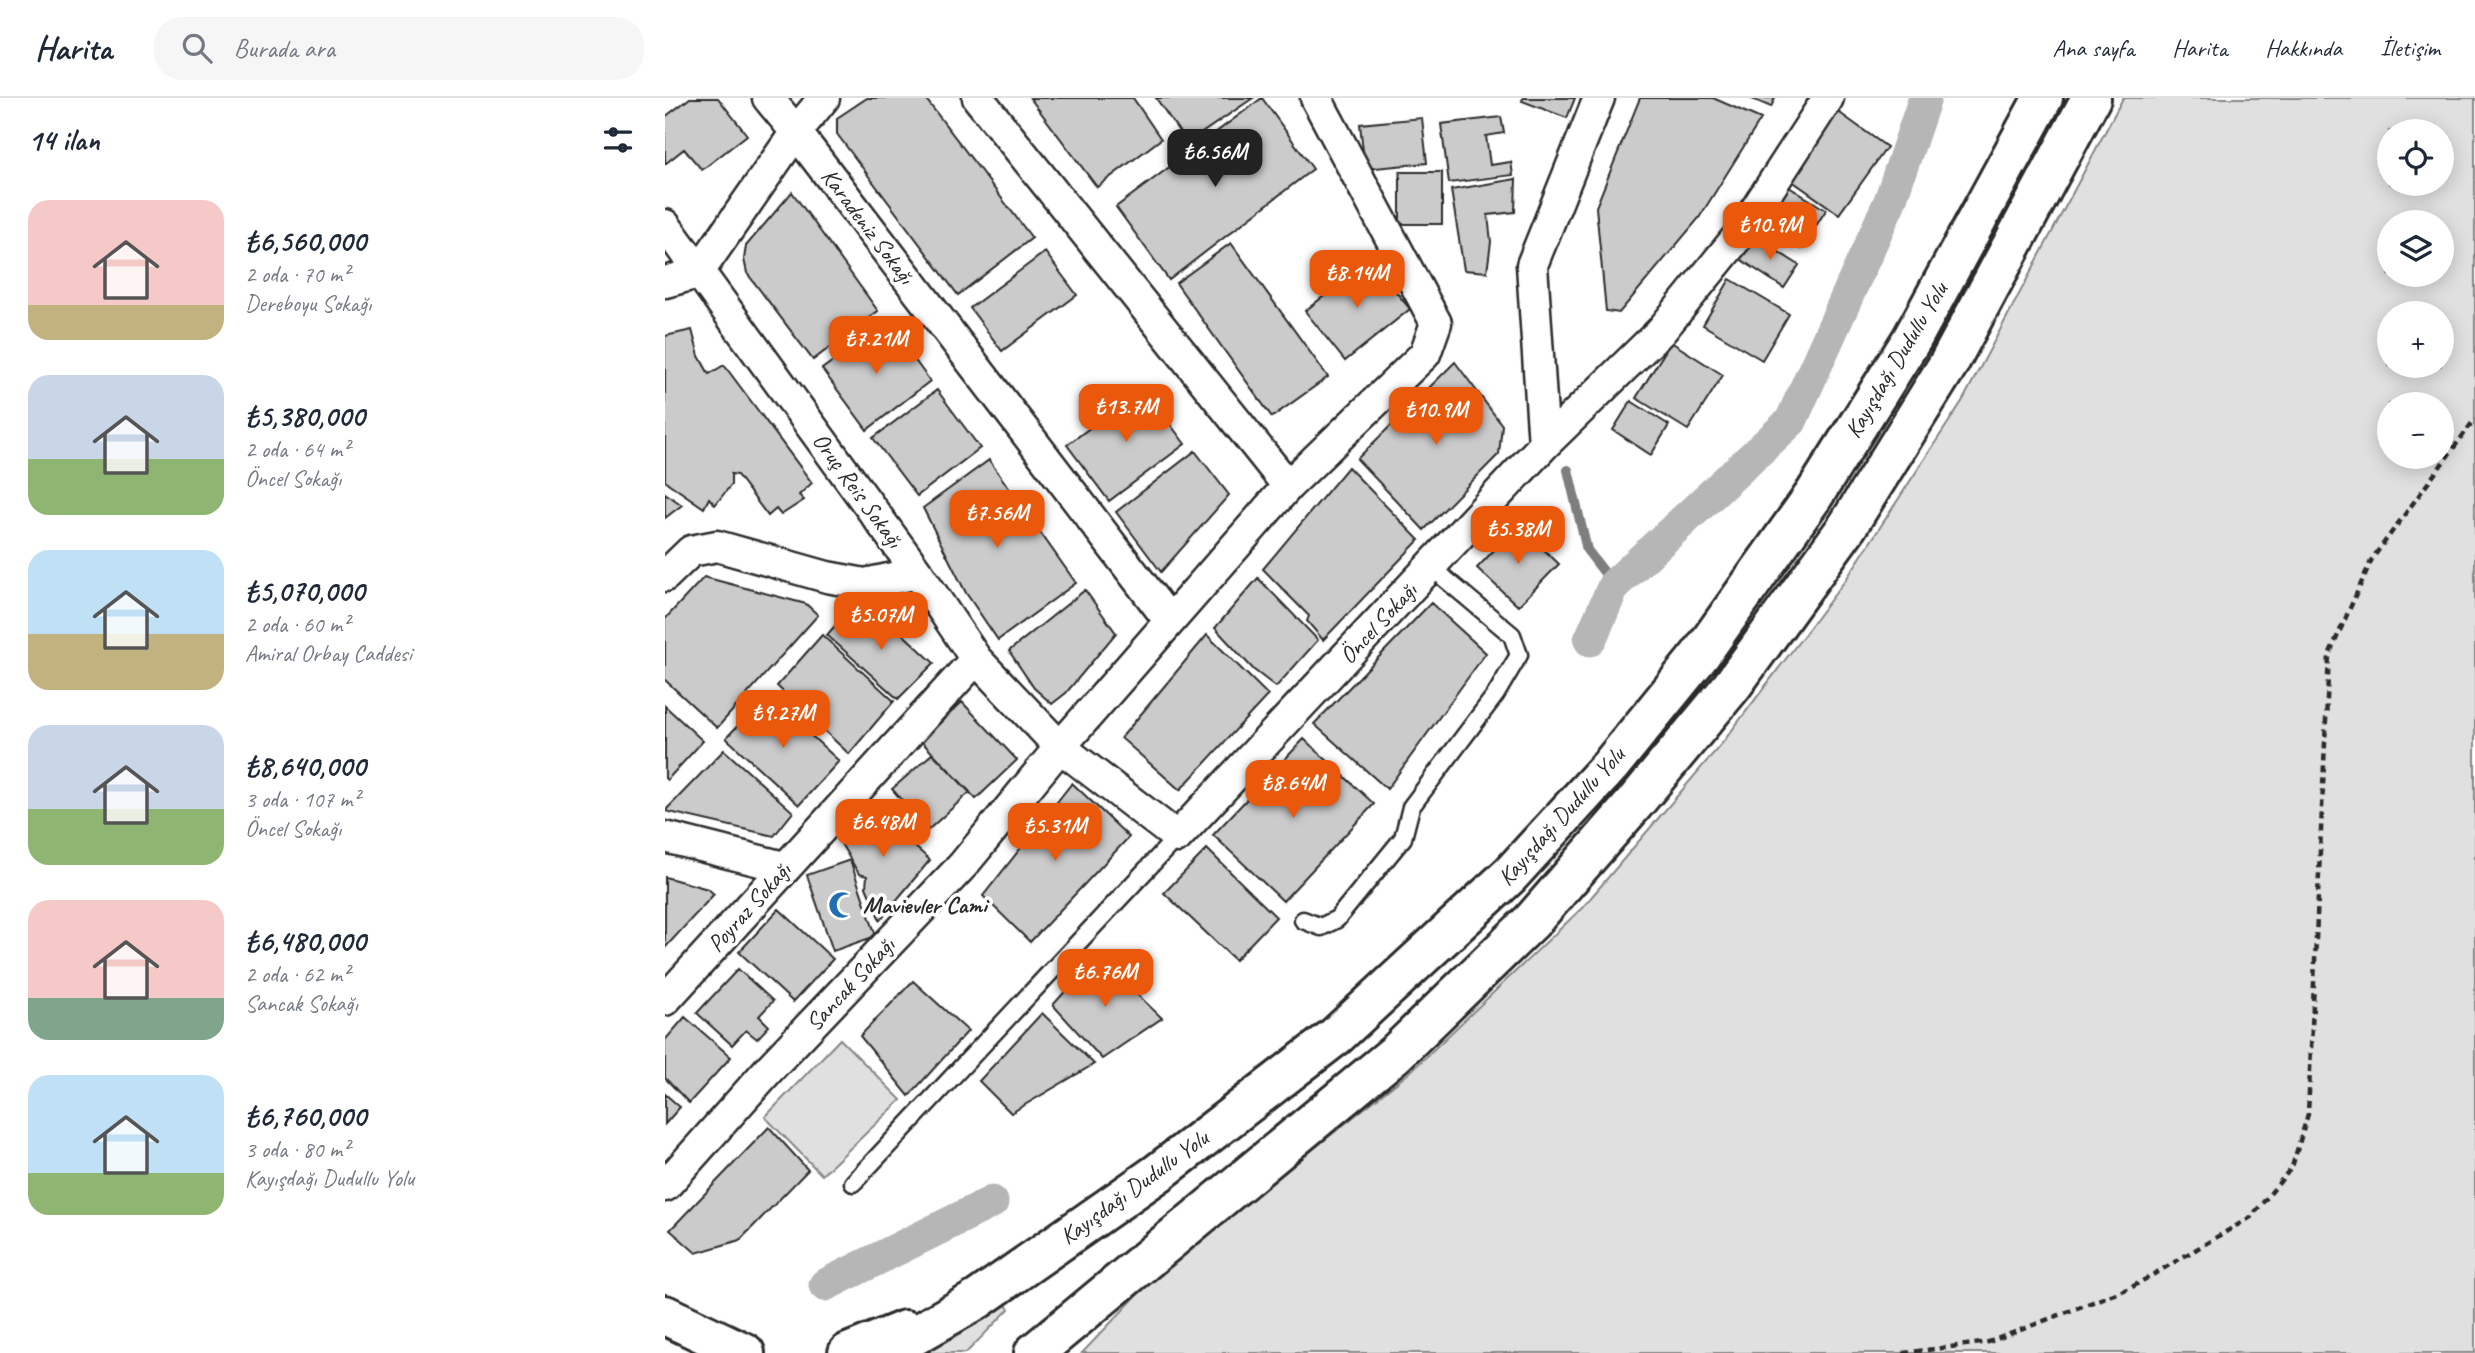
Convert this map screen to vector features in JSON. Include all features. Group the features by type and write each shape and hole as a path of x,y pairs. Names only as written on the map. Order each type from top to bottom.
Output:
{"main road":[{"name":"Kayışdağı Dudullu Yolu","path":"884,1353 978,1299 1159,1172 1336,1036 1510,875 1610,766 1701,654 1814,495 1912,339 2043,98"},
{"name":"Kayışdağı Dudullu Yolu","path":"1034,1353 1395,1054 1532,921 1633,805 1731,687 1847,527 1949,363 2091,98"},
{"path":"848,1353 978,1299"},
{"path":"665,1315 745,1353"},
{"path":"665,1335 681,1353"}],"street":[{"name":"Karadeniz Sokağı","path":"768,98 1169,620"},
{"path":"665,282 698,272 796,132 824,98"},
{"path":"978,98 1289,486"},
{"name":"Sancak Sokağı","path":"665,1186 772,1067 963,865 1169,620 1289,486 1425,354 1436,323 1316,98"},
{"path":"1545,445 1532,265 1599,98"},
{"name":"Öncel Sokağı","path":"1177,837 1545,445 1661,331 1739,234 1828,98"},
{"name":"Oruç Reis Sokağı","path":"665,225 918,573 976,659 1060,747"},
{"path":"665,576 691,551 717,546 827,577 865,584 918,573"},
{"name":"Poyraz Sokağı","path":"665,1000 976,659"},
{"path":"1060,747 1177,837"},
{"path":"665,837 784,867"}],"lane":[{"path":"1303,920 1321,927 1337,919 1403,838 1411,807 1496,694 1519,655 1511,635 1444,578 1433,564"},
{"path":"853,1183 1177,837"}],"path":[{"path":"1903,1353 1989,1342 2132,1287 2251,1217 2293,1167 2308,1114 2329,655 2372,559 2475,419"}],"shaded area":[{"path":"2123,98 2475,98 2475,1353 1082,1353 1163,1268 1409,1073 1583,907 1723,742 1847,578 1963,400"},
{"path":"840,1039 901,1100 822,1175 765,1117"},
{"path":"1005,1304 1009,1309 966,1353 920,1353"}],"building":[{"path":"690,98 718,98 747,135 702,170 684,149 665,164 665,117"},
{"path":"867,98 925,98 1032,238 958,295 837,134 837,118"},
{"path":"1030,98 1133,98 1161,139 1097,187"},
{"path":"1156,98 1253,98 1187,143"},
{"path":"1262,98 1313,169 1169,280 1116,207"},
{"path":"1523,98 1575,98 1567,118 1522,101"},
{"path":"1640,98 1713,98 1761,119 1699,218 1619,313 1606,311 1596,207"},
{"path":"1750,98 1775,98 1771,107"},
{"path":"1837,111 1887,147 1839,214 1788,178"},
{"path":"1501,117 1504,133 1486,136 1490,165 1511,162 1513,175 1449,183 1441,124"},
{"path":"1422,118 1427,163 1365,169 1360,124"},
{"path":"1400,172 1442,172 1442,224 1400,224"},
{"path":"1516,179 1515,212 1488,215 1491,242 1487,272 1464,270 1451,190"},
{"path":"1781,182 1826,210 1801,249 1757,220"},
{"path":"792,192 878,311 813,360 747,273 744,259 746,246"},
{"path":"1755,237 1799,265 1784,288 1740,259"},
{"path":"1231,243 1328,377 1272,417 1176,283"},
{"path":"1045,252 1077,295 1002,351 970,308"},
{"path":"1370,260 1410,309 1345,361 1305,311"},
{"path":"1730,279 1789,314 1762,360 1703,325"},
{"path":"887,322 930,381 867,430 822,369"},
{"path":"692,330 699,356 709,374 724,365 812,483 799,495 804,500 781,515 776,509 768,516 737,475 731,474 731,485 715,505 709,498 704,508 665,481 665,336"},
{"path":"1671,342 1723,375 1688,430 1636,398"},
{"path":"1455,362 1502,425 1499,454 1424,530 1357,459"},
{"path":"1143,388 1185,444 1109,501 1067,445"},
{"path":"937,390 980,448 917,496 873,438"},
{"path":"1631,401 1669,425 1651,455 1613,430"},
{"path":"1195,451 1229,495 1161,572 1116,512"},
{"path":"989,460 1076,583 998,640 966,593 923,508"},
{"path":"1348,467 1419,540 1323,640 1307,621 1309,616 1263,569"},
{"path":"665,493 682,505 665,518"},
{"path":"1518,525 1559,564 1518,606 1477,568"},
{"path":"704,577 806,604 818,615 717,728 665,680 665,619"},
{"path":"1258,578 1318,640 1276,687 1254,670 1215,628"},
{"path":"1085,590 1116,633 1066,693 1052,704 1034,688 1009,651"},
{"path":"1431,603 1486,653 1387,789 1314,724"},
{"path":"846,613 895,627 934,663 898,699 827,635"},
{"path":"822,635 894,701 849,754 777,686"},
{"path":"1207,635 1268,695 1180,790 1121,738"},
{"path":"767,695 839,761 799,805 726,738"},
{"path":"962,702 1017,760 976,799 921,741"},
{"path":"665,706 703,741 667,780 665,778"},
{"path":"1304,739 1374,804 1283,901 1213,835"},
{"path":"724,750 793,812 774,836 665,811"},
{"path":"933,753 970,792 928,830 892,789"},
{"path":"1072,783 1129,837 1030,942 983,896"},
{"path":"870,807 930,860 880,920 866,887 867,876 859,874 840,842"},
{"path":"1207,849 1276,917 1235,960 1164,893"},
{"name":"Mavievler Cami","path":"850,860 876,936 833,951 807,875"},
{"path":"665,877 708,889 714,894 665,948"},
{"path":"779,909 833,959 793,1002 739,952"},
{"path":"1097,956 1162,1018 1102,1059 1053,1005"},
{"path":"738,969 773,1001 759,1016 769,1026 757,1039 746,1030 732,1045 697,1013"},
{"path":"913,981 968,1031 909,1096 860,1036"},
{"path":"1042,1013 1094,1064 1011,1113 979,1081"},
{"path":"685,1017 731,1057 689,1103 665,1078 665,1040"},
{"path":"665,1094 680,1107 665,1124"},
{"path":"769,1127 808,1170 740,1240 696,1253 670,1230"}],"waterway":[{"path":"1590,640 1614,585 1791,421 1890,201 1925,98"},
{"path":"1568,470 1587,550 1614,585"},
{"path":"825,1285 992,1202"}],"place":[{"name":"Mavievler Cami","path":"842,905"}]}
